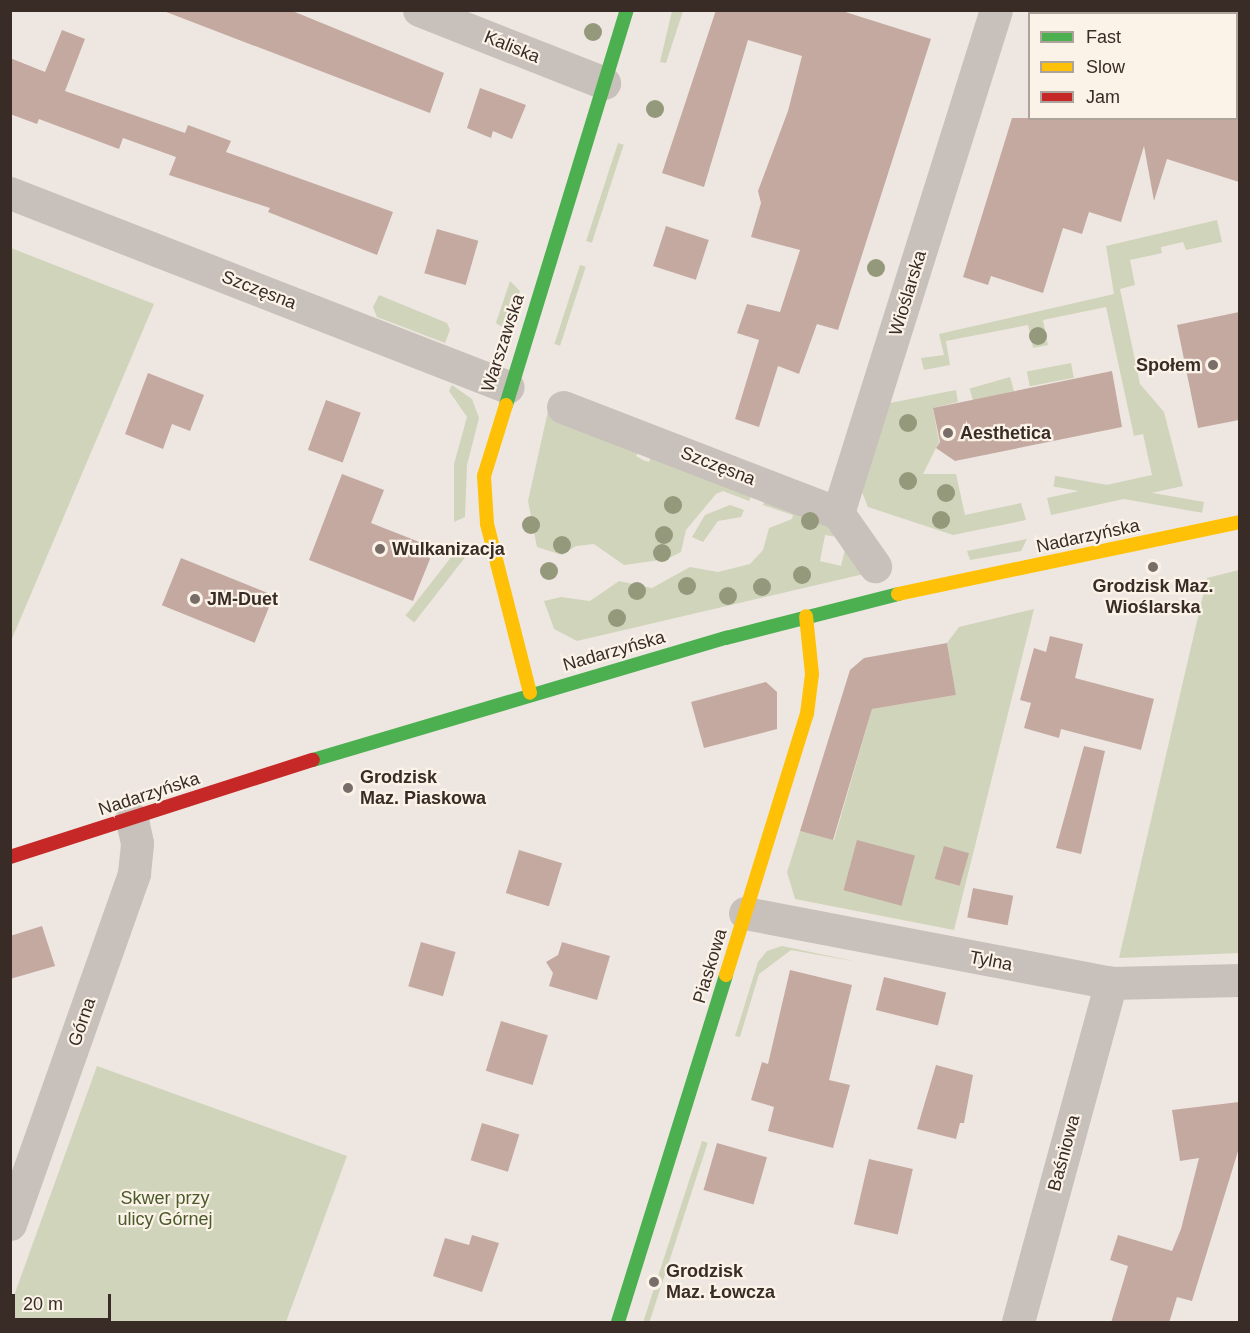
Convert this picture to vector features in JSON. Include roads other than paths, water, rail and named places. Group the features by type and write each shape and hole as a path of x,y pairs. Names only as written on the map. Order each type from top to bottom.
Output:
{"street":[{"name":"Kaliska","path":"419,10 604,83"},
{"name":"Warszawska","path":"530,693 484,499 489,451 627,10"},
{"name":"Wioślarska","path":"838,513 996,10"},
{"name":"Szczęsna","path":"10,193 508,387"},
{"name":"Szczęsna","path":"563,407 838,513"},
{"path":"838,513 875,566"},
{"name":"Nadarzyńska","path":"10,857 530,693 806,616 1239,522"},
{"name":"Piaskowa","path":"618,1323 811,696 806,616"},
{"name":"Górna","path":"10,1224 134,873 137,843 132,819"},
{"name":"Tylna","path":"745,914 1111,983 1239,980"},
{"name":"Baśniowa","path":"1018,1323 1111,983"}],"place":[{"name":"Społem","path":"1213,365"},
{"name":"Aesthetica","path":"948,433"},
{"name":"Wulkanizacja","path":"380,549"},
{"name":"Grodzisk Maz. Wioślarska","path":"1153,567"},
{"name":"JM-Duet","path":"195,599"},
{"name":"Grodzisk Maz. Piaskowa","path":"348,788"},
{"name":"Grodzisk Maz. Łowcza","path":"654,1282"}],"park label":[{"name":"Skwer przy ulicy Górnej","path":"165,1209"}]}
